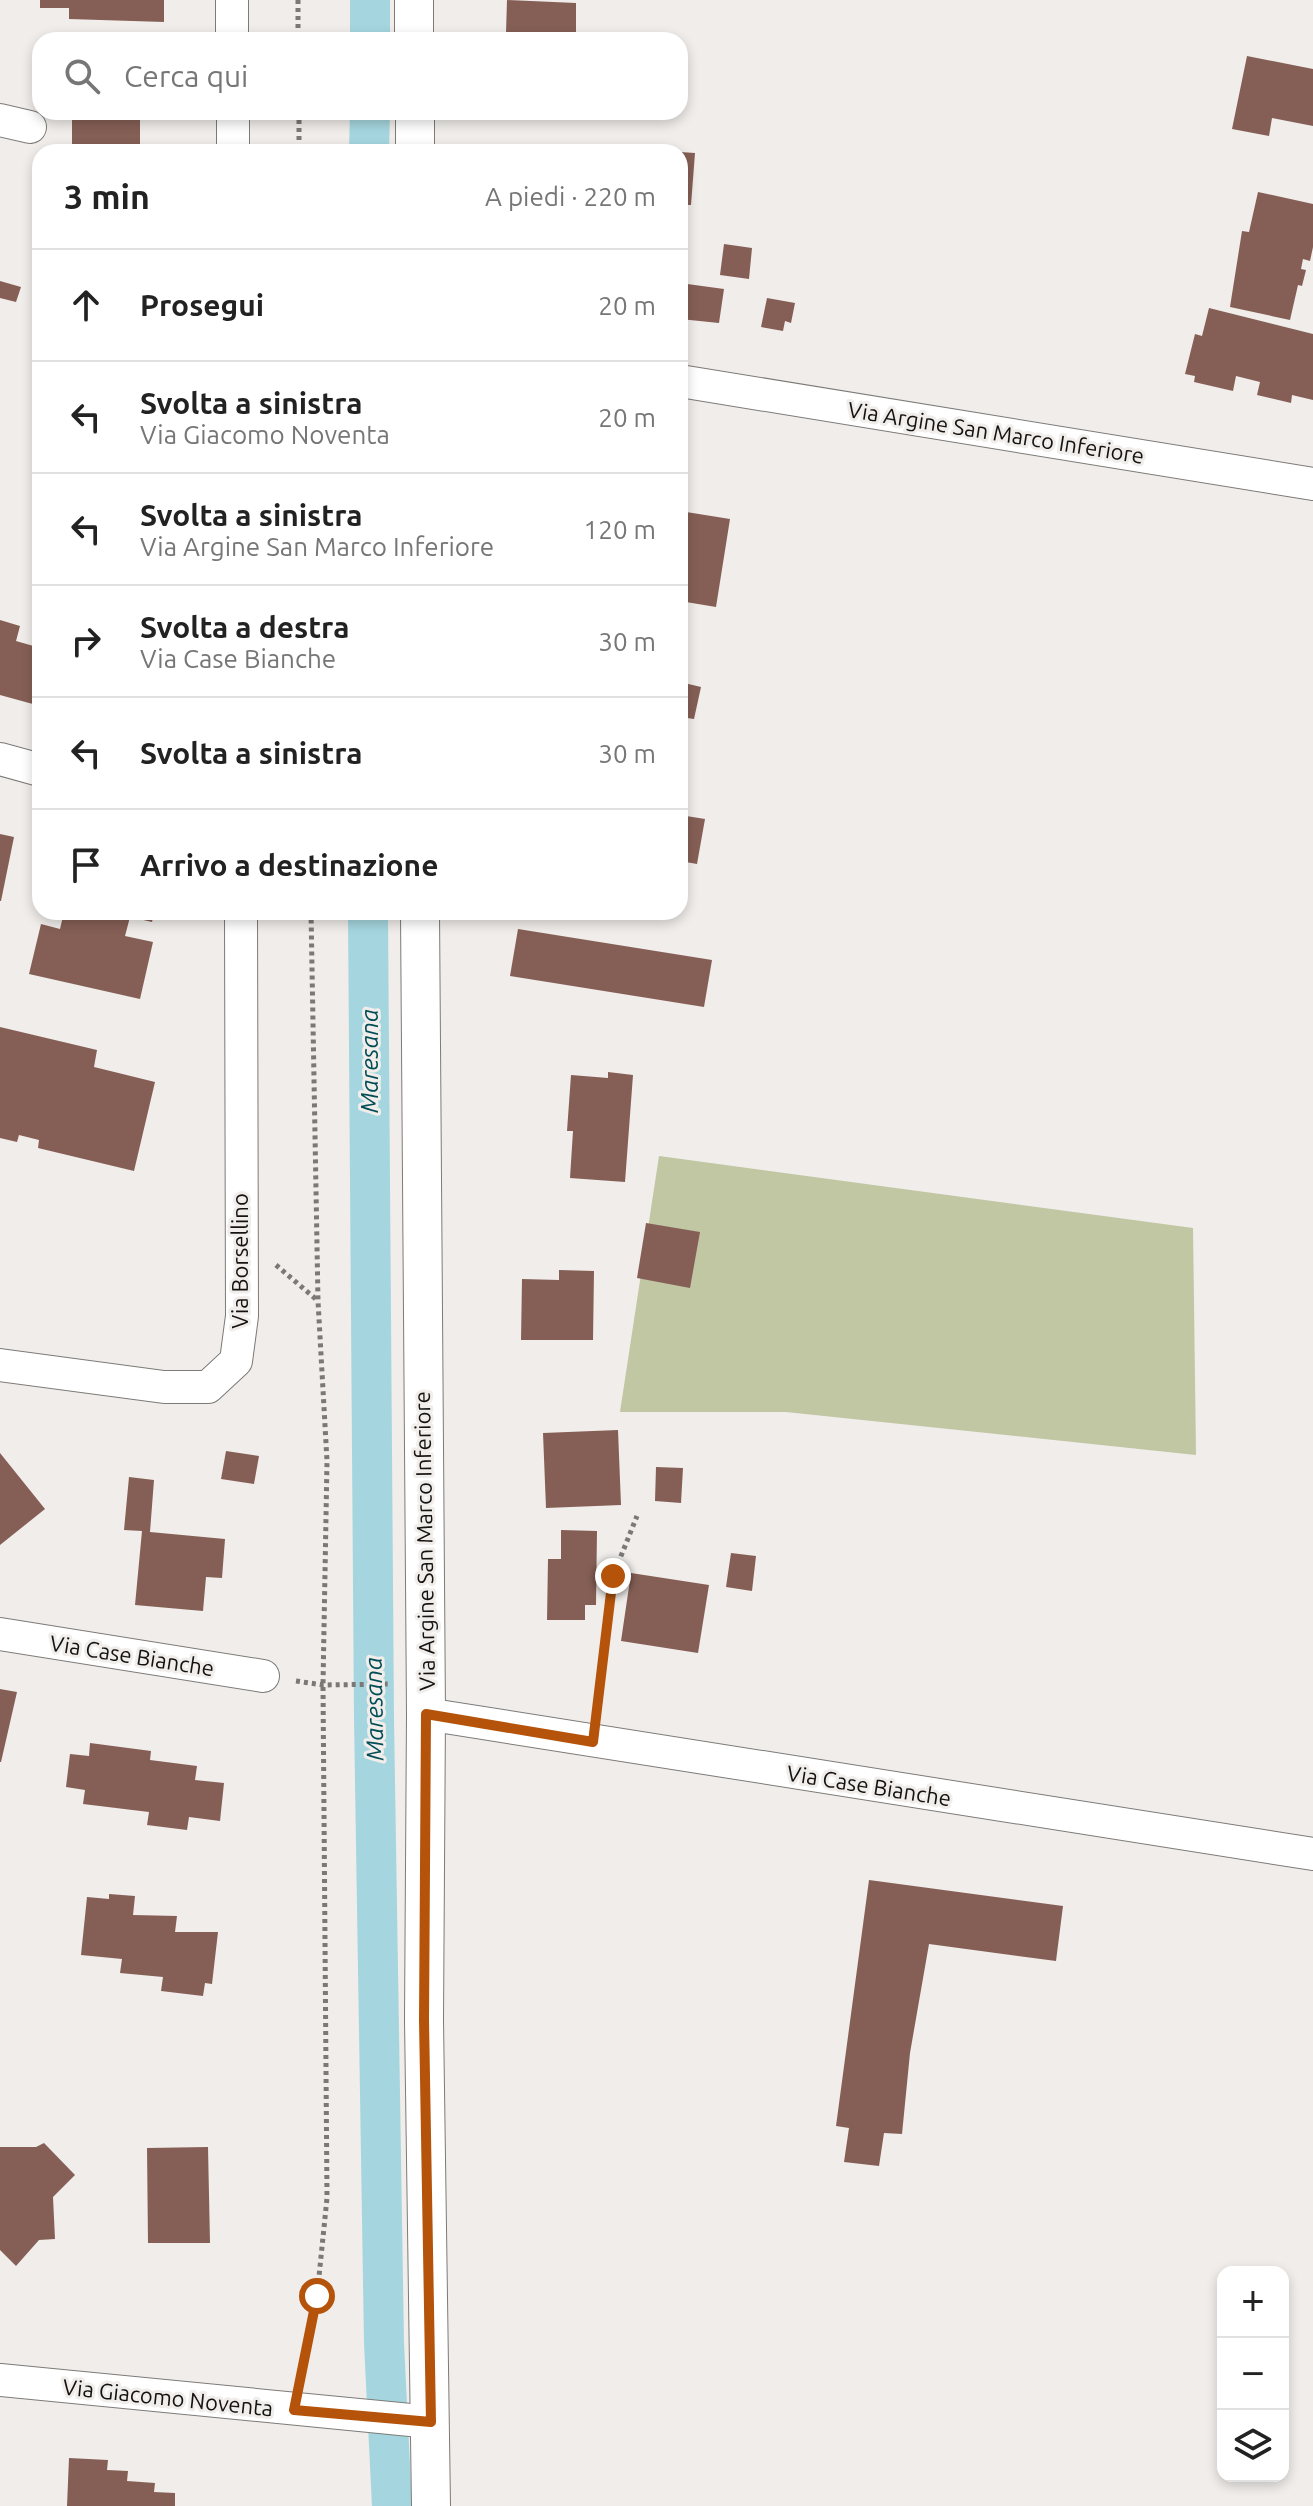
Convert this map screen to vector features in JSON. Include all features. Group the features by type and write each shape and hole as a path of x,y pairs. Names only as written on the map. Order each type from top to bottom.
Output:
{"street":[{"path":"232,0 232,32"},
{"path":"414,0 414,32"},
{"path":"233,120 233,144"},
{"path":"415,120 415,144"},
{"name":"Via Argine San Marco Inferiore","path":"688,382 1313,484"},
{"path":"0,759 32,768"},
{"name":"Via Borsellino","path":"0,1365 164,1387 208,1387 236,1361 242,1316 241,920"},
{"name":"Via Argine San Marco Inferiore","path":"420,920 426,1714 421,2421 431,2506"},
{"name":"Via Case Bianche","path":"0,1634 263,1676"},
{"name":"Via Case Bianche","path":"426,1714 1313,1854"},
{"name":"Via Giacomo Noventa","path":"0,2380 421,2421"}],"path":[{"path":"298,0 298,32"},
{"path":"299,120 299,144"},
{"path":"304,2411 327,2198 323,1685 327,1461 318,1301 311,920"},
{"path":"593,1742 613,1576 637,1516"},
{"path":"263,1676 323,1685 392,1684"}],"green space":[{"path":"659,1156 1193,1228 1196,1455 786,1412 620,1412"}],"building":[{"path":"40,0 164,0 164,22 69,19 69,8 40,8"},
{"path":"507,0 576,3 576,32 506,32"},
{"path":"1247,56 1313,69 1313,126 1272,118 1269,136 1232,129"},
{"path":"72,120 140,120 140,144 72,144"},
{"path":"688,153 695,153 691,205 688,205"},
{"path":"1258,192 1313,204 1313,247 1310,261 1303,259 1301,269 1306,270 1302,286 1298,285 1290,320 1230,307 1242,231 1249,232"},
{"path":"724,244 752,248 749,279 720,275"},
{"path":"0,281 21,287 16,302 0,298"},
{"path":"688,284 724,289 719,323 688,320"},
{"path":"767,298 795,303 791,323 785,321 783,331 761,327"},
{"path":"1209,308 1313,334 1313,400 1292,395 1291,403 1257,395 1260,382 1236,376 1233,391 1194,382 1195,376 1185,374 1195,334 1202,336"},
{"path":"688,512 730,519 716,607 688,602"},
{"path":"0,620 20,626 16,641 32,646 32,704 0,695"},
{"path":"688,684 701,687 694,719 688,718"},
{"path":"688,816 705,819 697,864 688,862"},
{"path":"0,834 14,837 1,901 0,901"},
{"path":"62,920 129,920 125,936 153,942 140,999 29,974 41,924 60,929"},
{"path":"518,929 712,960 704,1007 510,976"},
{"path":"0,1027 97,1050 94,1067 155,1082 134,1171 38,1148 39,1140 19,1135 17,1142 0,1138"},
{"path":"608,1072 633,1075 625,1182 570,1178 573,1131 567,1131 571,1075 608,1078"},
{"path":"646,1223 700,1232 690,1288 637,1278"},
{"path":"559,1270 594,1271 593,1340 521,1340 522,1279 559,1280"},
{"path":"618,1430 621,1505 546,1508 543,1433"},
{"path":"226,1451 259,1456 254,1484 221,1479"},
{"path":"0,1453 45,1509 0,1545"},
{"path":"656,1467 683,1468 681,1503 655,1501"},
{"path":"129,1477 154,1480 150,1532 225,1539 222,1578 206,1577 203,1611 135,1605 142,1531 124,1530"},
{"path":"561,1530 597,1531 596,1605 585,1605 585,1620 547,1620 548,1559 561,1559"},
{"path":"731,1553 756,1556 752,1591 726,1587"},
{"path":"631,1573 709,1585 698,1653 621,1641"},
{"path":"0,1689 17,1692 1,1762 0,1762"},
{"path":"90,1743 151,1751 150,1760 197,1766 195,1780 224,1783 220,1821 189,1817 187,1830 147,1825 149,1812 83,1804 85,1790 66,1787 70,1754 89,1756"},
{"path":"869,1880 1063,1906 1056,1961 929,1944 910,2053 902,2134 884,2133 879,2166 844,2162 849,2128 836,2126"},
{"path":"109,1894 135,1896 133,1915 177,1916 175,1932 218,1932 212,1984 205,1983 203,1996 161,1991 163,1977 120,1973 122,1959 81,1955 87,1897 109,1899"},
{"path":"44,2143 75,2175 53,2197 55,2239 39,2240 16,2266 0,2250 0,2147 36,2147"},
{"path":"208,2147 210,2243 148,2243 147,2148"},
{"path":"69,2458 108,2460 107,2470 128,2471 127,2481 155,2483 154,2492 175,2493 175,2506 67,2506"}],"waterway":[{"name":"Maresana","path":"370,0 370,32"},
{"name":"Maresana","path":"369,144 370,120"},
{"name":"Maresana","path":"368,920 374,1719 384,2343 392,2506"}],"route":[{"path":"317,2296 294,2410 431,2422 424,2020 426,1714 593,1742 609,1633 613,1576"}]}
